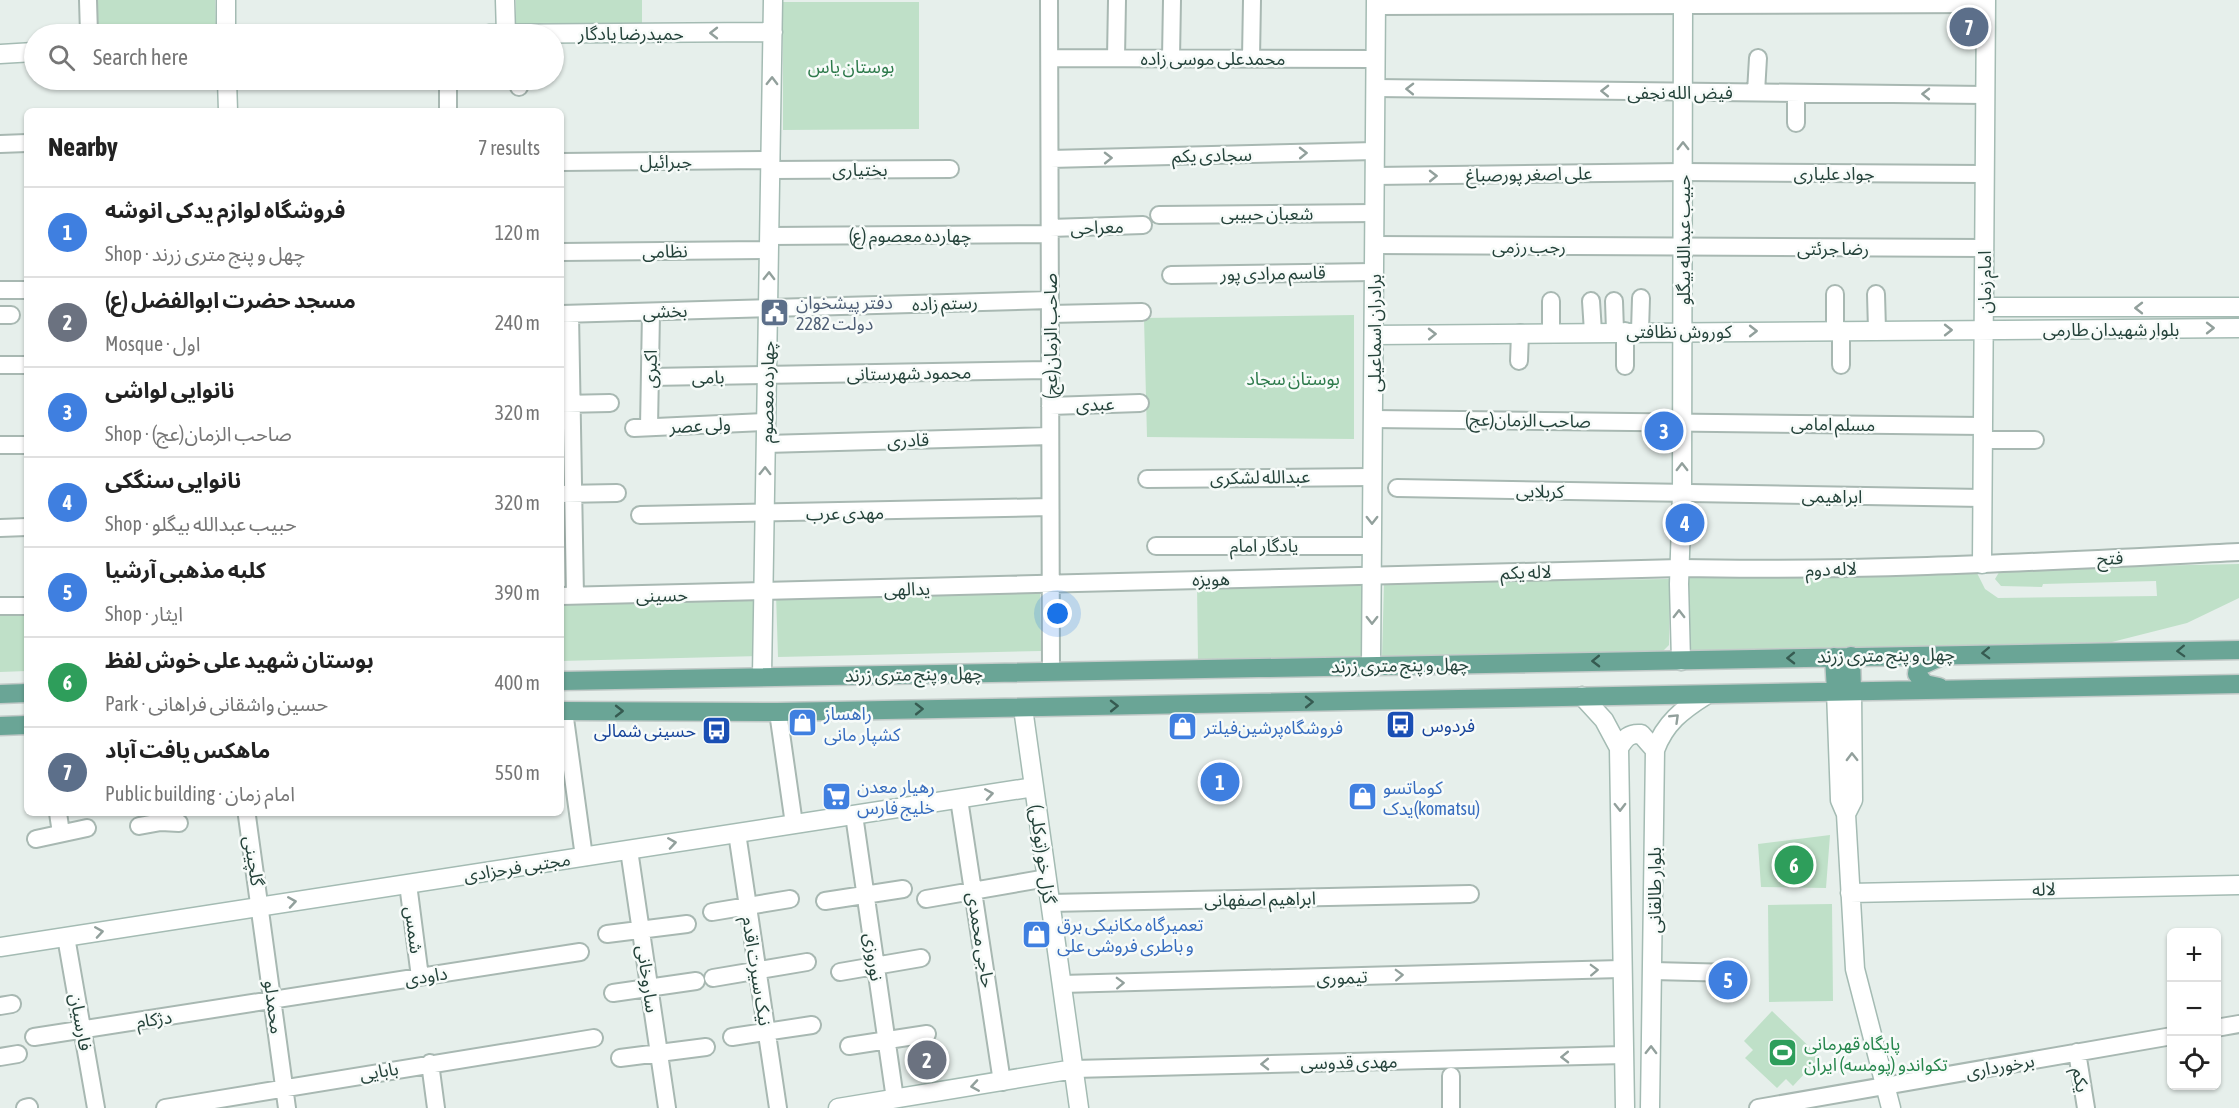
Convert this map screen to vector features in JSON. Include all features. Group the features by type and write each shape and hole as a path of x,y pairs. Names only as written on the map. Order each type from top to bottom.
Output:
{"main road":[{"name":"چهل و پنج متری زرند","path":"564,681 2239,650"},
{"path":"1945,689 1925,684 1918,677 1917,670 1927,661 1955,654"},
{"path":"1843,657 1844,691"},
{"name":"چهل و پنج متری زرند","path":"564,711 778,712 2239,684"},
{"path":"0,694 24,693"},
{"path":"0,726 24,725"}],"street":[{"path":"88,0 89,24"},
{"path":"226,0 226,24"},
{"path":"504,0 505,24"},
{"name":"چهارده معصوم","path":"762,676 773,0"},
{"name":"صاحب الزمان(عج)","path":"1049,0 1051,672"},
{"path":"1116,58 1117,0"},
{"path":"1171,58 1172,0"},
{"path":"1251,58 1252,0"},
{"path":"1376,3 1986,2"},
{"name":"امام زمان","path":"1982,564 1986,2"},
{"name":"برادران اسماعیلی","path":"1371,665 1376,3"},
{"name":"حبیب عبدالله بیگلو","path":"1681,661 1683,3"},
{"name":"حمیدرضا یادگار","path":"564,34 773,32"},
{"path":"0,54 24,53"},
{"name":"محمدعلی موسی زاده","path":"1050,58 1376,59"},
{"path":"1756,92 1758,58"},
{"name":"فیض الله نجفی","path":"1375,88 1985,95"},
{"path":"227,90 228,108"},
{"path":"448,90 448,108"},
{"path":"1796,93 1796,123"},
{"path":"0,144 24,143"},
{"name":"سجادی یکم","path":"1050,159 1375,151"},
{"name":"جبرائیل","path":"564,162 771,165"},
{"name":"بختیاری","path":"771,165 950,169"},
{"name":"جواد علیاری","path":"1683,172 1984,174"},
{"name":"علی اصغر پورصباغ","path":"1375,176 1683,172"},
{"name":"شعبان حبیبی","path":"1159,215 1374,213"},
{"name":"معراحی","path":"1050,231 1143,225"},
{"name":"چهارده معصوم (ع)","path":"769,243 1050,231"},
{"name":"نظامی","path":"564,252 769,243"},
{"name":"رجب رزمی","path":"1374,245 1683,248"},
{"name":"رضا جرئتی","path":"1683,248 1984,248"},
{"name":"قاسم مرادی پور","path":"1171,275 1374,272"},
{"path":"0,290 24,290"},
{"path":"1835,294 1841,365"},
{"path":"1876,294 1877,330"},
{"path":"1625,366 1627,331 1641,298"},
{"path":"1614,300 1627,331"},
{"path":"1551,301 1551,332"},
{"path":"1591,301 1593,332"},
{"name":"رستم زاده","path":"768,308 1050,307 1142,312"},
{"name":"بلوار شهیدان طارمی","path":"1984,307 2239,308"},
{"name":"بخشی","path":"566,314 768,308"},
{"name":"اکبری","path":"642,427 650,377 651,312"},
{"path":"566,314 568,596"},
{"name":"بلوار شهیدان طارمی","path":"1983,330 2239,328"},
{"name":"کوروش نظافتی","path":"1374,335 1627,331 1983,330"},
{"path":"1519,361 1520,333"},
{"path":"0,365 24,365"},
{"name":"محمود شهرستانی","path":"767,376 1050,370"},
{"name":"بامی","path":"650,377 767,376"},
{"name":"عبدی","path":"1050,406 1140,403"},
{"path":"566,404 610,404"},
{"name":"صاحب الزمان(عج)","path":"1373,419 1683,422"},
{"name":"ولی عصر","path":"642,427 766,422"},
{"name":"مسلم امامی","path":"1683,422 1983,433 2036,440"},
{"name":"قادری","path":"766,444 1050,436"},
{"path":"0,445 24,445"},
{"name":"عبدالله لشکری","path":"1147,479 1372,477"},
{"name":"کربلایی","path":"1397,488 1683,493"},
{"path":"567,494 617,493"},
{"name":"ابراهیمی","path":"1683,493 1982,498"},
{"name":"مهدی عرب","path":"640,515 765,515 1050,507"},
{"path":"0,528 24,527"},
{"name":"یادگار امام","path":"1156,546 1372,546"},
{"name":"فتح","path":"1982,564 2239,552"},
{"name":"لاله دوم","path":"1680,568 1783,570 1982,564"},
{"name":"لاله یکم","path":"1372,575 1680,568"},
{"name":"هویزه","path":"1051,584 1372,575"},
{"name":"یدالهی","path":"763,593 1051,584"},
{"name":"حسینی","path":"568,596 763,593"},
{"path":"0,606 24,606"},
{"path":"1844,691 1840,800 1846,814 1855,969 1891,1108"},
{"name":"بلوار طالقانی","path":"1650,1108 1654,750 1662,730 1681,711 1706,695"},
{"name":"بلوار طالقانی","path":"1582,696 1604,720 1619,748 1625,1108"},
{"name":"گزل خو (توکلی)","path":"1023,708 1079,1108"},
{"path":"778,712 794,824"},
{"path":"564,718 584,857"},
{"path":"1619,748 1625,738 1641,734 1654,750"},
{"name":"مجتبی فرحزادی","path":"0,947 1034,788"},
{"name":"حاجی محمدی","path":"959,799 1002,1082"},
{"name":"نوروزی","path":"854,815 895,1099"},
{"path":"58,816 61,833"},
{"name":"گلچینی","path":"247,816 261,907"},
{"path":"139,826 160,818 179,823"},
{"path":"36,839 87,828"},
{"name":"نیک سیرت اقدم","path":"737,833 778,1108"},
{"name":"ساروخانی","path":"629,850 667,1108"},
{"path":"926,899 1047,878"},
{"name":"شمس","path":"408,884 420,977"},
{"name":"لاله","path":"1850,893 2239,885"},
{"path":"825,901 903,889"},
{"name":"ابراهیم اصفهانی","path":"1050,903 1470,894"},
{"path":"712,912 790,899"},
{"name":"محمدلو","path":"261,907 286,1108"},
{"path":"607,934 687,924"},
{"name":"فارسیان","path":"66,937 96,1108"},
{"name":"داودی","path":"273,1002 580,952"},
{"path":"840,972 921,958"},
{"path":"713,978 807,962"},
{"name":"تیموری","path":"1062,984 1622,969"},
{"path":"1653,971 1734,973"},
{"path":"613,993 696,981"},
{"name":"دژکام","path":"34,1037 273,1002"},
{"path":"2221,1027 2239,1024"},
{"path":"732,1037 812,1025"},
{"path":"849,1046 927,1034"},
{"name":"برخورداری","path":"1758,1108 2167,1037"},
{"name":"بابایی","path":"175,1107 235,1102 284,1087 594,1038"},
{"path":"620,1058 706,1047"},
{"name":"یکم","path":"2076,1052 2086,1108"},
{"path":"0,1057 18,1054"},
{"name":"مهدی قدوسی","path":"1074,1069 1624,1055"},
{"path":"430,1063 436,1108"},
{"path":"838,1108 1074,1069"},
{"path":"1451,1076 1451,1108"}],"green space":[{"path":"92,0 215,0 216,24 93,24"},
{"path":"516,0 642,0 642,23 516,24"},
{"name":"بوستان یاس","path":"783,2 919,2 919,129 783,130"},
{"name":"بوستان سجاد","path":"1354,315 1354,439 1147,437 1144,318"},
{"path":"2239,564 2239,598 2187,623 2112,642 1694,652 1687,646 1686,578 1948,569 1977,573 1985,589 1998,598 2157,596 2156,581 2043,584 2042,587 2001,586 1995,579 2001,569"},
{"path":"1670,579 1669,645 1662,652 1382,658 1384,583"},
{"path":"1365,583 1366,655 1361,659 1198,662 1197,584"},
{"path":"1040,589 1041,651 778,657 776,594"},
{"path":"757,597 760,656 564,661 564,599"},
{"path":"24,609 24,671 0,672 0,610"},
{"path":"1830,835 1826,888 1761,887 1758,844"},
{"path":"1832,904 1833,1001 1769,1002 1768,905"},
{"name":"پایگاه قهرمانی تکواندو (پومسه) ایران","path":"1772,1011 1820,1057 1793,1086 1786,1079 1777,1088 1745,1058 1753,1050 1744,1041"}],"place":[{"name":"ماهکس یافت آباد","path":"1969,27"},
{"name":"دفتر پیشخوان دولت 2282","path":"775,312"},
{"name":"نانوایی لواشی","path":"1664,431"},
{"name":"نانوایی سنگکی","path":"1685,523"},
{"name":"راهساز کشپار مانی","path":"803,723"},
{"name":"فردوس","path":"1401,725"},
{"name":"فروشگاه‌پرشین‌فیلتر","path":"1183,727"},
{"name":"حسینی شمالی","path":"717,730"},
{"name":"فروشگاه لوازم یدکی انوشه","path":"1220,782"},
{"name":"رهیار معدن خلیج فارس","path":"836,796"},
{"name":"کوماتسو یدک(komatsu)","path":"1362,797"},
{"name":"بوستان شهید علی خوش لفظ","path":"1794,865"},
{"name":"تعمیرگاه مکانیکی برق و باطری فروشی علی","path":"1036,934"},
{"name":"کلبه مذهبی آرشیا","path":"1728,980"},
{"name":"پایگاه قهرمانی تکواندو (پومسه) ایران","path":"1783,1053"},
{"name":"مسجد حضرت ابوالفضل (ع)","path":"927,1060"}]}
